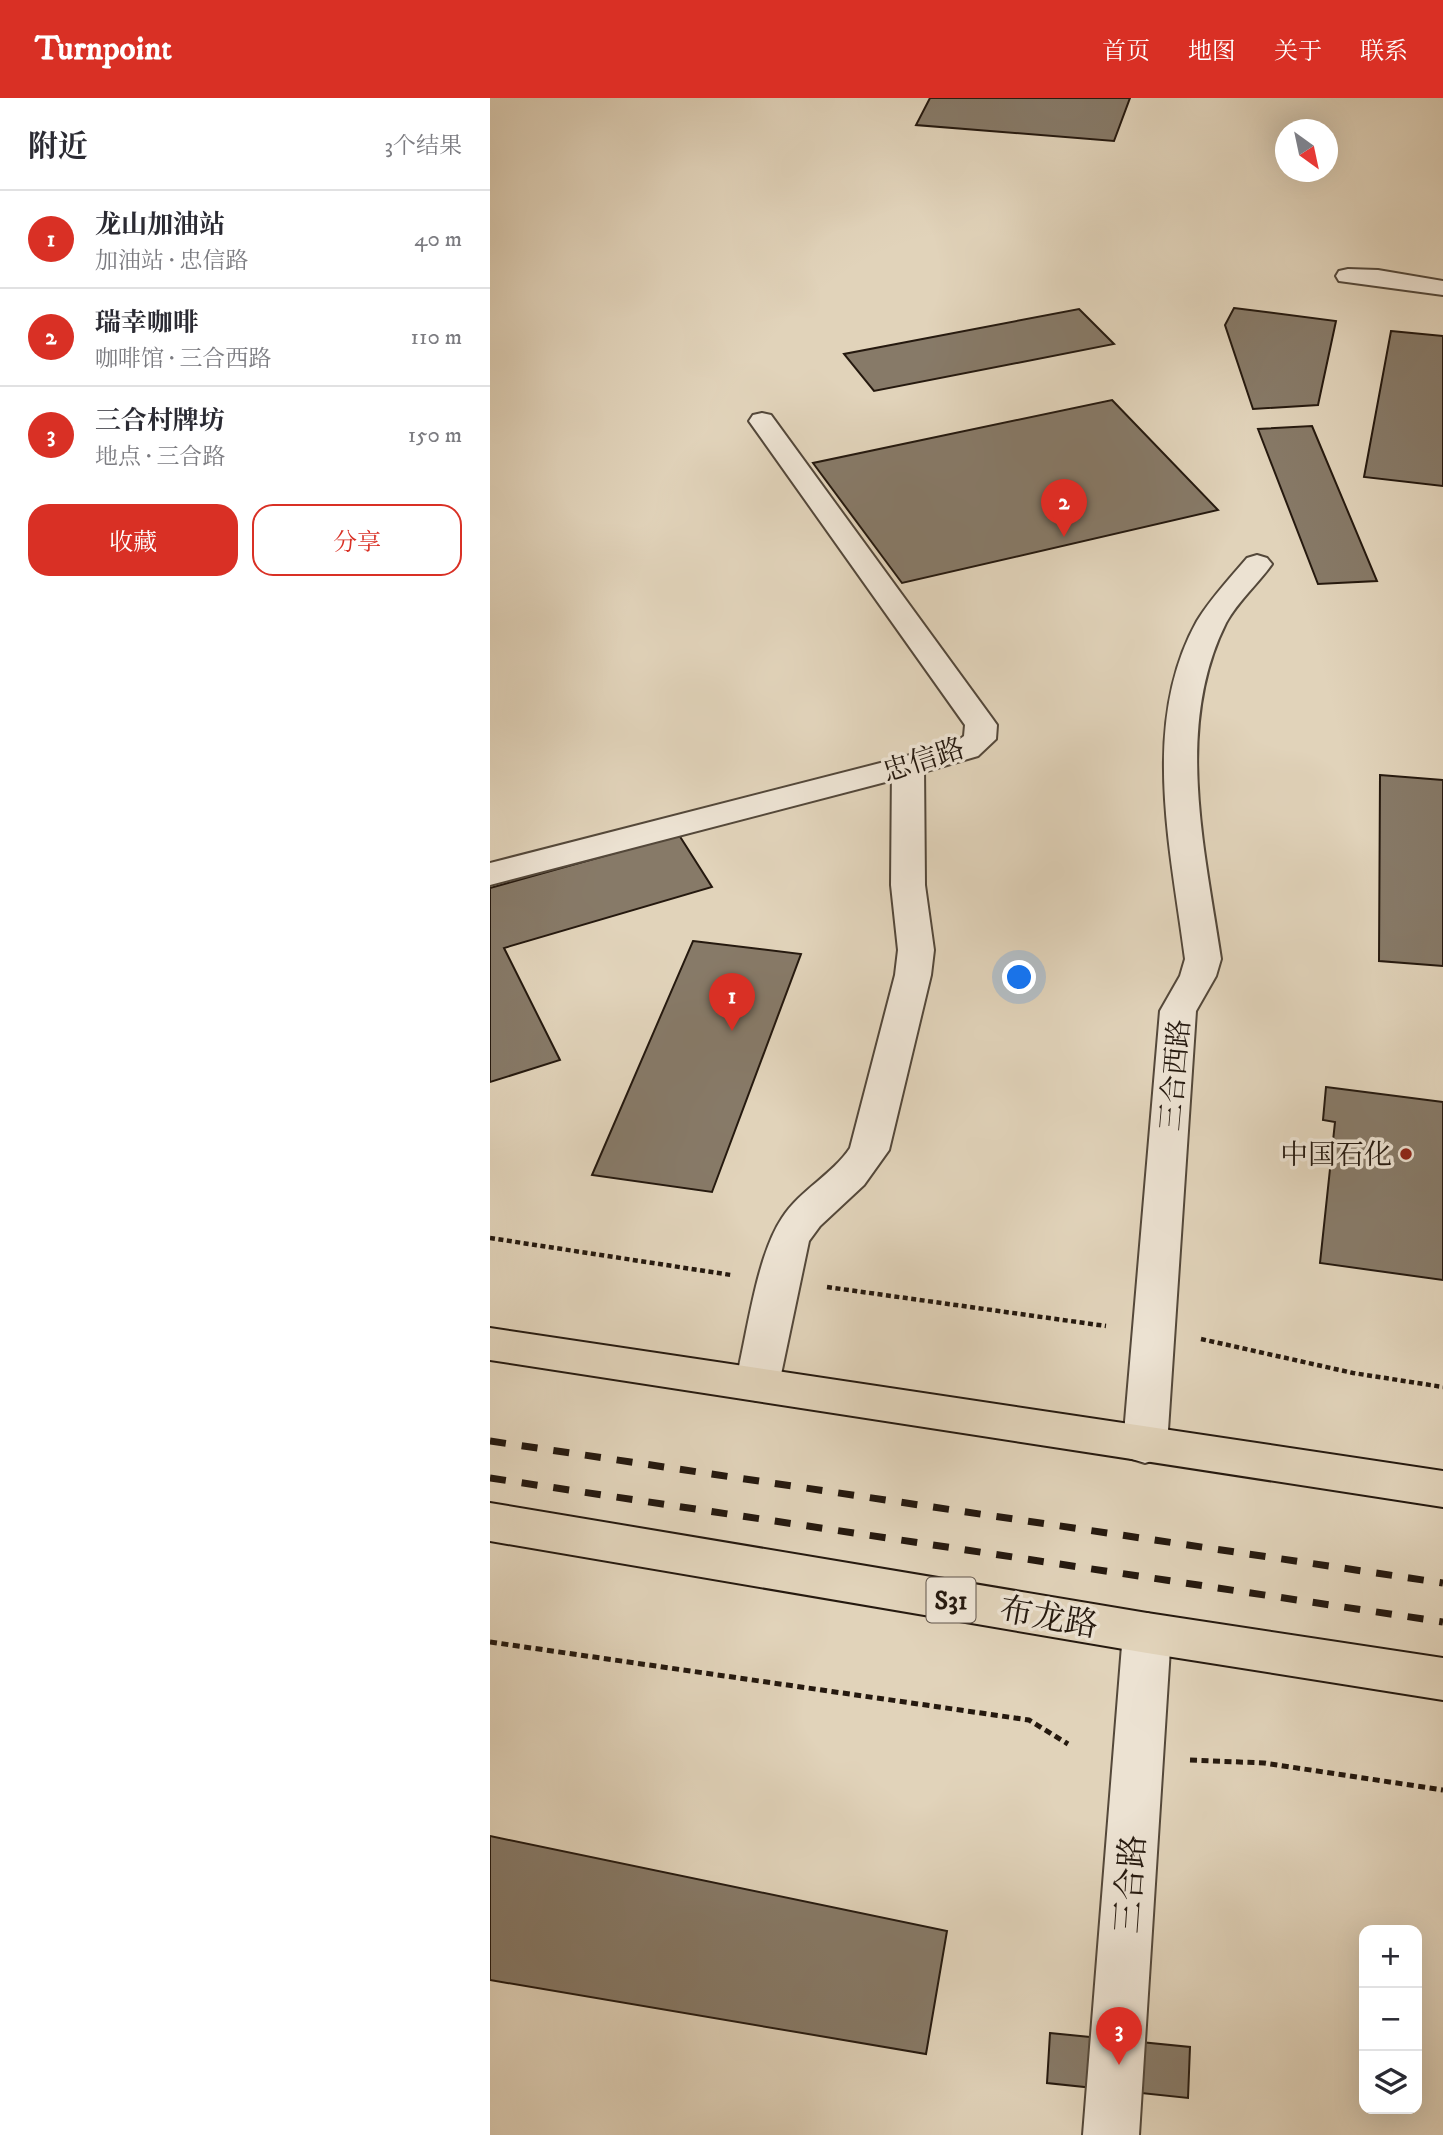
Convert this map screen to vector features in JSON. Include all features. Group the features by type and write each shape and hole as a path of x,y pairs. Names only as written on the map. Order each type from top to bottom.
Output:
{"main road":[{"path":"490,1344 1443,1489"},
{"name":"布龙路","path":"490,1522 1147,1633 1428,1676"}],"street":[{"path":"1348,276 1378,277 1443,288"},
{"name":"忠信路","path":"490,874 908,766 967,749 980,739 981,725 762,421"},
{"name":"三合西路","path":"1145,1445 1178,1010 1198,976 1203,959 1180,758 1182,722 1192,666 1213,621 1257,564"},
{"path":"757,1384 789,1241 797,1223 847,1182 869,1150 914,975 916,950 908,885 908,766"},
{"name":"三合路","path":"1111,2135 1147,1633"}],"path":[{"path":"490,1238 740,1277"},
{"path":"816,1286 1109,1326"},
{"path":"1194,1337 1353,1373 1443,1387"},
{"path":"490,1642 1029,1720 1068,1744"},
{"path":"1183,1760 1264,1763 1443,1790"}],"building":[{"path":"930,98 1130,98 1114,141 916,125"},
{"path":"1234,308 1336,321 1318,405 1253,409 1225,325"},
{"path":"1079,309 1114,344 874,391 844,354"},
{"path":"1391,331 1443,336 1443,486 1364,477"},
{"path":"1112,400 1218,510 902,583 813,463"},
{"path":"1312,426 1377,581 1318,584 1258,429"},
{"path":"1380,775 1443,780 1443,966 1379,961"},
{"path":"679,835 712,887 504,948 560,1060 490,1082 490,888"},
{"path":"693,941 801,954 712,1192 592,1175"},
{"path":"1326,1087 1443,1102 1443,1280 1320,1263 1335,1122 1323,1120"},
{"path":"490,1836 947,1931 926,2054 490,1980"},
{"path":"1050,2033 1190,2047 1188,2098 1047,2083"}],"railway":[{"path":"490,1441 1443,1583"},
{"path":"490,1478 1443,1622"}],"place":[{"name":"瑞幸咖啡","path":"1064,537"},
{"name":"龙山加油站","path":"732,1031"},
{"name":"中国石化","path":"1406,1154"},
{"name":"三合村牌坊","path":"1119,2065"}]}
